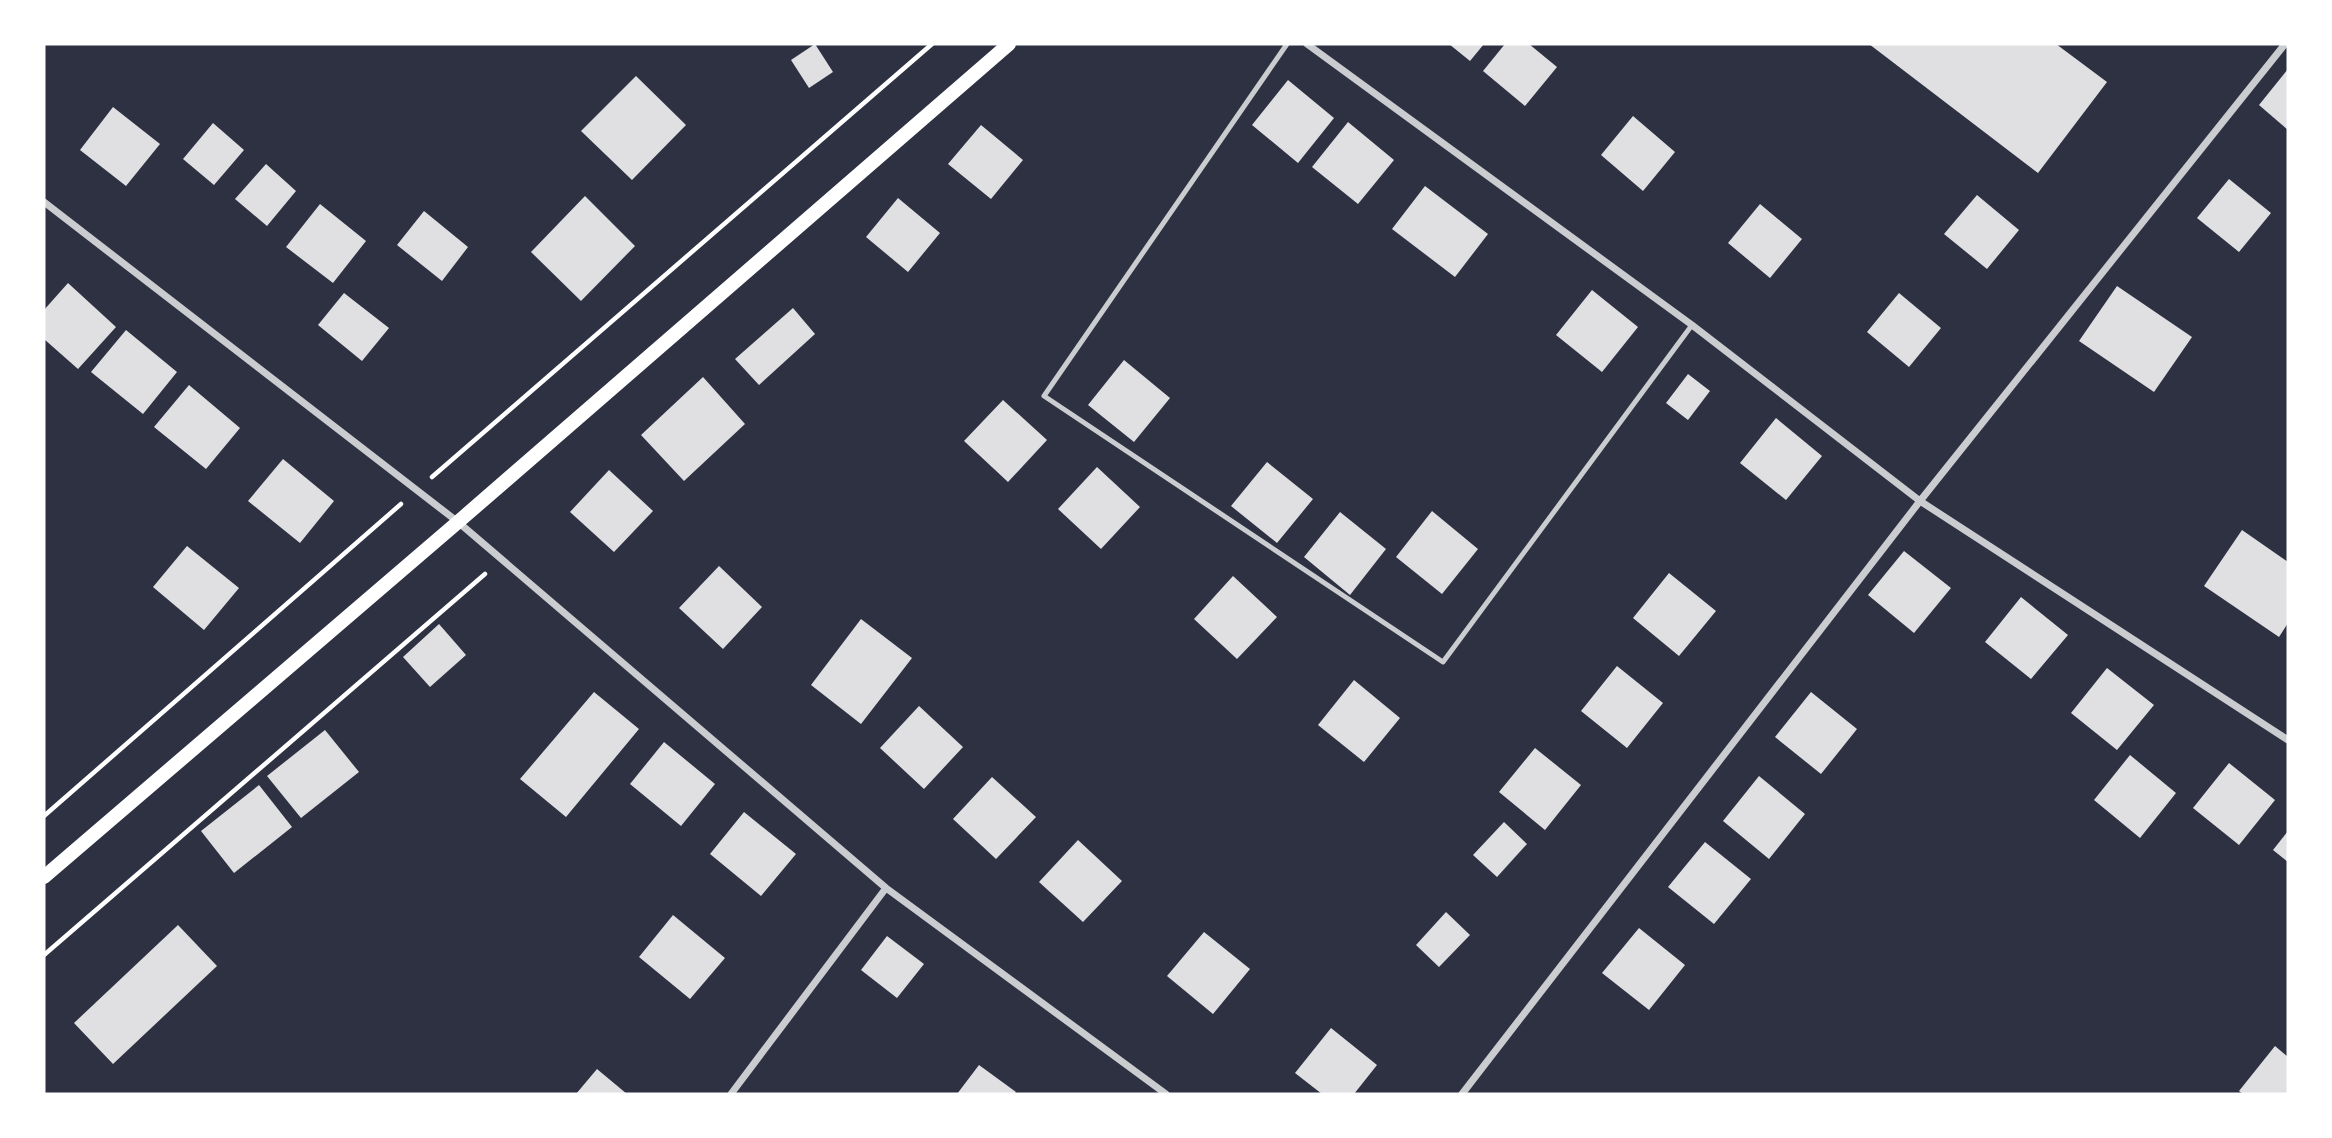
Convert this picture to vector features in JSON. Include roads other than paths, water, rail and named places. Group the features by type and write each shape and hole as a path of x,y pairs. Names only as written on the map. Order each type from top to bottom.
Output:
{"main road":[{"path":"44,877 1009,44"}],"street":[{"path":"1307,44 1692,325 1920,501 2288,740"},
{"path":"1462,1094 1920,501 2285,44"},
{"path":"44,202 458,522 886,888 1166,1094"},
{"path":"731,1094 886,888"}],"lane":[{"path":"1287,44 1045,396 1443,662 1692,325"}]}
